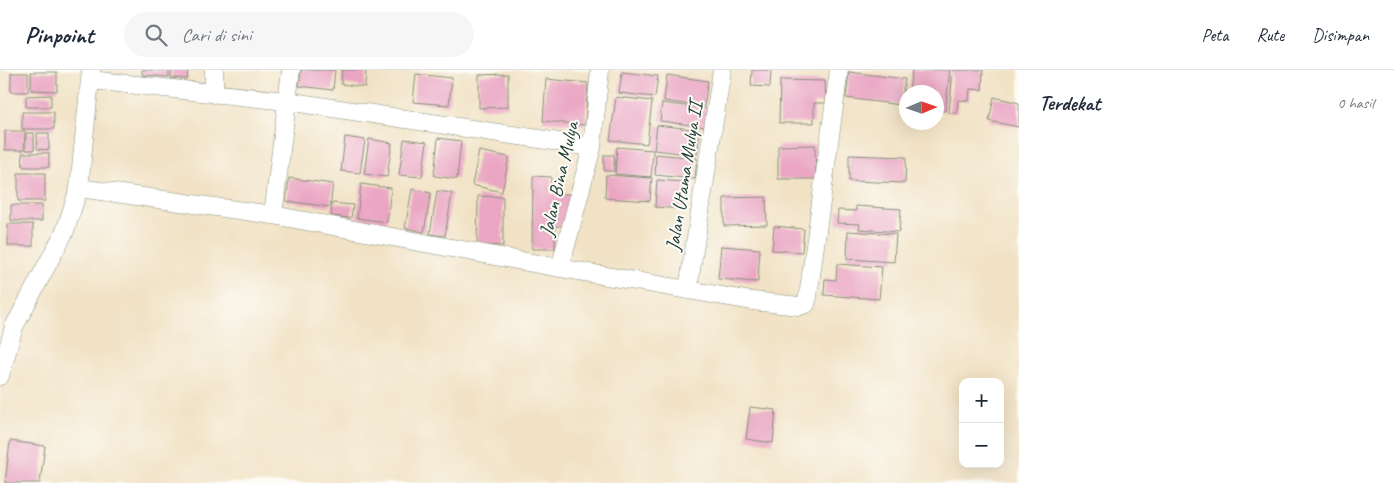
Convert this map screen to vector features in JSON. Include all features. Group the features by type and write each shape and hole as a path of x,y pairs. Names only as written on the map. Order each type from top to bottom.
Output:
{"street":[{"path":"214,70 214,94"},
{"path":"273,215 291,70"},
{"name":"Jalan Bina Mulya","path":"560,268 592,147 600,70"},
{"name":"Jalan Utama Mulya II","path":"688,289 722,70"},
{"path":"79,188 273,215 560,268 762,302 799,306 806,304 808,297 839,70"},
{"path":"0,376 14,327 65,231 79,188 90,75 214,94 286,101 592,147"}],"building":[{"path":"142,70 169,70 169,77 142,75"},
{"path":"172,70 188,70 187,79 171,78"},
{"path":"301,70 335,70 333,90 299,86"},
{"path":"342,70 366,70 365,87 341,84"},
{"path":"752,70 771,70 770,87 751,86"},
{"path":"912,70 950,70 945,111 944,85 910,85"},
{"path":"953,70 983,70 982,90 970,89 969,101 958,100 957,113 949,113"},
{"path":"31,72 57,72 57,91 31,90"},
{"path":"622,72 658,76 655,97 619,93"},
{"path":"849,72 905,79 904,85 899,85 899,105 846,98"},
{"path":"11,73 28,73 28,92 11,92"},
{"path":"416,74 452,78 449,105 413,102"},
{"path":"508,74 508,107 479,108 479,75"},
{"path":"667,75 708,81 704,107 664,101"},
{"path":"546,79 588,83 585,125 543,121"},
{"path":"780,80 825,81 826,103 814,103 814,123 779,123"},
{"path":"51,95 51,107 26,107 26,96"},
{"path":"616,97 652,101 647,144 610,140"},
{"path":"994,97 1019,103 1019,127 989,121"},
{"path":"662,103 707,109 705,127 660,121"},
{"path":"22,112 54,112 54,129 22,129"},
{"path":"657,125 700,130 697,155 654,150"},
{"path":"5,131 25,131 24,150 5,150"},
{"path":"26,133 34,133 34,150 26,150"},
{"path":"37,133 49,133 49,150 37,149"},
{"path":"345,137 365,140 360,173 341,171"},
{"path":"438,138 461,141 457,179 434,176"},
{"path":"369,139 392,143 387,177 364,174"},
{"path":"404,139 427,142 422,177 399,175"},
{"path":"815,145 816,179 778,179 778,146"},
{"path":"617,147 653,150 651,177 615,174"},
{"path":"479,151 509,157 502,192 472,185"},
{"path":"22,153 49,153 49,167 23,167"},
{"path":"656,154 697,158 695,179 655,175"},
{"path":"604,155 614,155 614,171 604,171"},
{"path":"849,155 906,157 905,183 849,181"},
{"path":"18,173 45,173 45,201 18,201"},
{"path":"606,175 652,178 650,201 605,198"},
{"path":"533,176 551,177 551,194 570,194 570,226 555,226 555,249 532,249"},
{"path":"289,178 333,184 330,207 286,201"},
{"path":"657,180 686,182 684,209 655,207"},
{"path":"361,184 391,188 387,222 357,218"},
{"path":"412,189 431,193 424,232 405,228"},
{"path":"437,191 452,193 445,236 430,234"},
{"path":"478,196 503,197 503,246 477,245"},
{"path":"766,197 767,225 724,226 724,198"},
{"path":"332,203 353,205 351,218 331,216"},
{"path":"11,205 42,205 42,221 11,221"},
{"path":"856,206 901,209 899,232 859,229 860,224 837,223 838,210 856,211"},
{"path":"8,224 33,224 33,246 8,246"},
{"path":"774,226 804,229 802,252 772,250"},
{"path":"848,231 896,234 894,262 847,259"},
{"path":"721,246 760,249 758,282 718,279"},
{"path":"837,264 882,267 879,299 824,295 825,279 836,280"},
{"path":"750,407 776,410 773,443 746,439"},
{"path":"10,441 45,446 40,483 5,483"}]}
